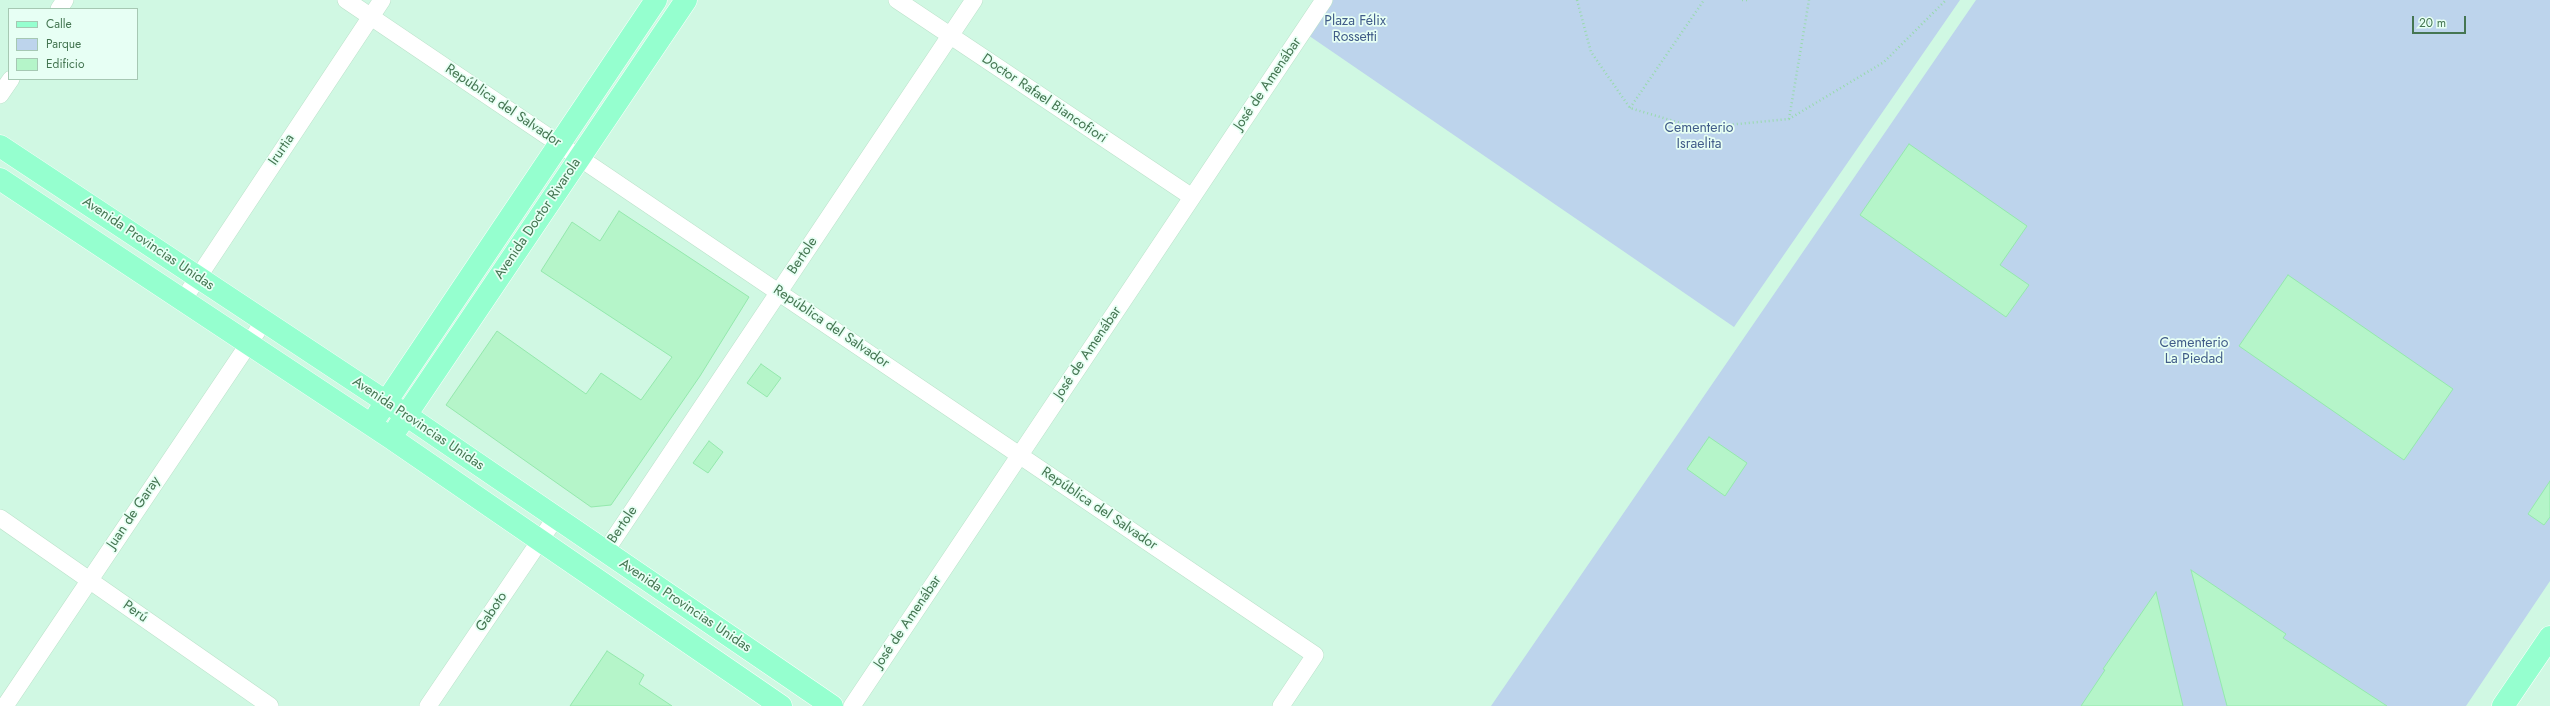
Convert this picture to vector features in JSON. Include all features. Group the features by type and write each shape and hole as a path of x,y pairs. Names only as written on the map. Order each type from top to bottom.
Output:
{"main road":[{"name":"Avenida Doctor Rivarola","path":"371,425 656,0"},
{"name":"Avenida Doctor Rivarola","path":"391,438 686,0"},
{"name":"Avenida Provincias Unidas","path":"0,146 406,415 832,706"},
{"name":"Avenida Provincias Unidas","path":"0,179 391,438 780,706"},
{"path":"2503,706 2550,636"}],"street":[{"name":"República del Salvador","path":"346,0 1316,655 1281,706"},
{"name":"Irurtia","path":"183,300 382,0"},
{"name":"Doctor Rafael Biancofiori","path":"897,0 1192,197"},
{"name":"Bertole","path":"605,552 974,0"},
{"name":"José de Amenábar","path":"852,706 1324,0"},
{"path":"0,95 10,80"},
{"name":"Juan de Garay","path":"5,706 264,321"},
{"name":"Perú","path":"0,518 270,706"},
{"name":"Gaboto","path":"428,706 556,518"}],"path":[{"path":"1577,0 1591,52 1630,108 1697,128 1789,119 1884,62 1946,0"},
{"path":"1630,108 1704,0"},
{"path":"1742,0 1748,0"},
{"path":"1789,119 1809,0"},
{"path":"1940,0 1942,4"}],"shaded area":[{"path":"0,0 2550,0 2550,706 0,706"}],"green space":[{"name":"Cementerio Israelita","path":"1327,0 1960,0 1734,327 1305,33"},
{"name":"Cementerio La Piedad","path":"1976,0 2550,0 2550,581 2466,706 1491,706"}],"building":[{"path":"1909,144 2027,226 2000,265 2029,285 2006,317 1860,215"},
{"path":"619,211 749,297 700,376 611,505 591,507 446,405 497,331 586,394 601,373 641,400 672,357 541,271 572,222 600,241"},
{"path":"2288,275 2453,389 2404,460 2239,346"},
{"path":"761,364 781,378 767,397 747,383"},
{"path":"1709,437 1747,463 1725,496 1687,469"},
{"path":"709,441 723,452 708,473 693,463"},
{"path":"2550,481 2550,517 2544,525 2528,514"},
{"path":"2191,570 2286,634 2283,638 2387,706 2227,706"},
{"path":"2156,592 2183,706 2081,706 2105,670 2103,669"},
{"path":"607,651 644,675 639,684 672,706 570,706"}],"park label":[{"name":"Plaza Félix Rossetti","path":"1355,30"}]}
